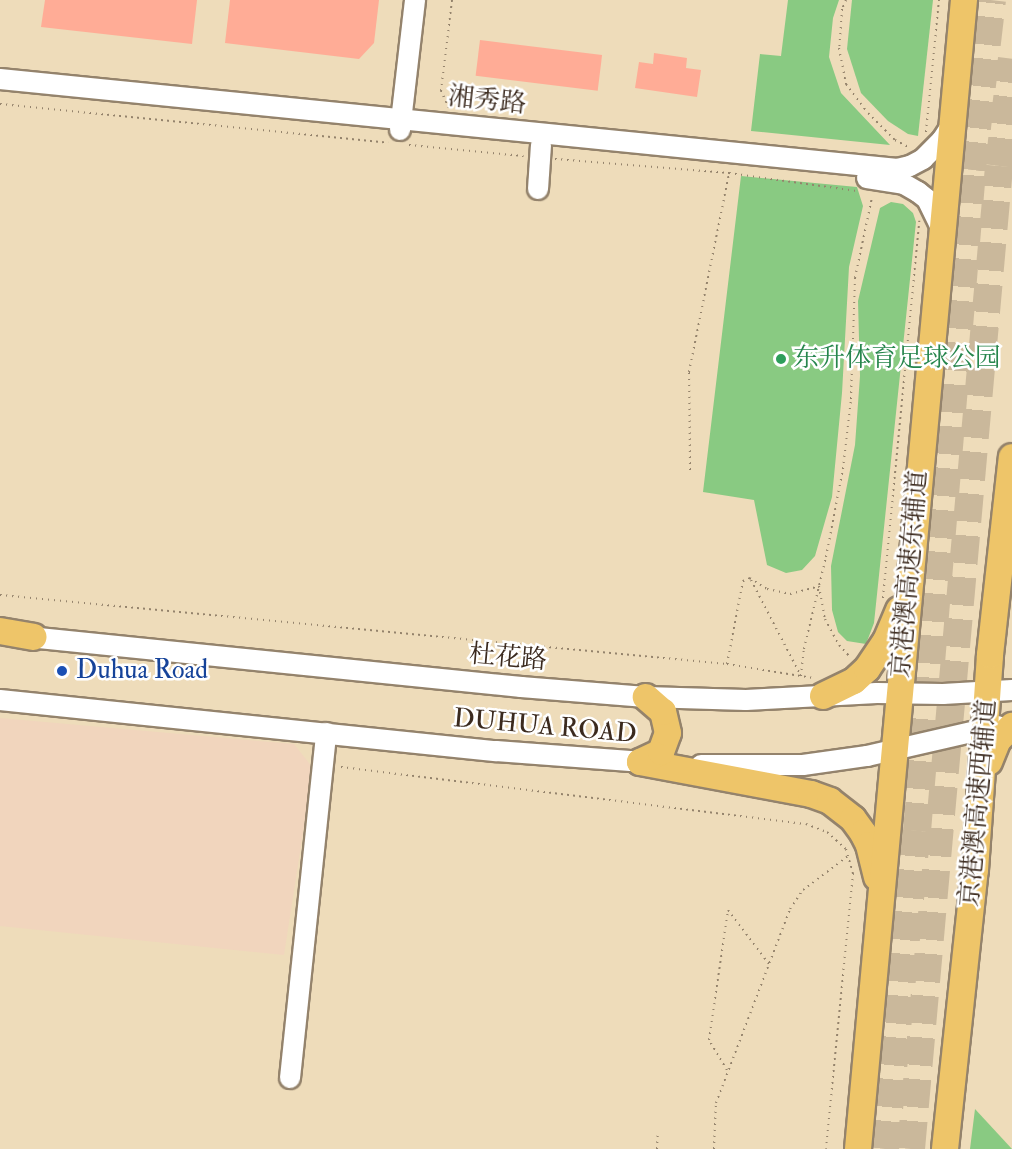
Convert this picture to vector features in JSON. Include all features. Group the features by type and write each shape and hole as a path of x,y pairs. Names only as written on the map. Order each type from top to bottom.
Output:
{"main road":[{"name":"京港澳高速东辅道","path":"858,1149 964,0"},
{"name":"京港澳高速西辅道","path":"945,1149 987,729 1000,691 997,596 1012,457"},
{"path":"820,687 854,681 878,656 895,622 909,582"},
{"path":"997,596 1001,623 1012,651"},
{"path":"0,633 33,637"},
{"path":"640,762 661,752 668,734 663,712 646,696"},
{"path":"981,795 993,750 1012,724"},
{"path":"640,762 784,788 830,801 853,819 869,845 882,904"}],"street":[{"path":"401,125 415,0"},
{"name":"湘秀路","path":"0,79 401,125 540,152 729,169 874,186 904,184 927,199 942,230"},
{"name":"湘秀路","path":"0,91 897,169 910,166 923,159 942,140 951,126"},
{"path":"538,189 540,152"},
{"name":"杜花路","path":"33,637 521,687 646,696 746,700 820,687 899,693 1000,691"},
{"name":"DUHUA ROAD","path":"0,700 326,734 640,762 736,766 803,765 894,750 1012,724"},
{"path":"0,708 40,705"},
{"path":"290,1078 326,734"}],"path":[{"path":"449,108 441,90 452,0"},
{"path":"846,0 842,9 839,48 846,84 868,113 888,133 912,149"},
{"path":"926,135 939,0"},
{"path":"0,104 729,169 874,186 855,278 851,399 843,469 804,649 801,676"},
{"path":"905,152 918,147"},
{"path":"690,470 689,372 729,169"},
{"path":"882,607 918,213"},
{"path":"750,578 767,589 790,594 819,586"},
{"path":"727,664 743,581 750,578"},
{"path":"750,578 801,676"},
{"path":"819,586 825,619 839,645 854,660"},
{"path":"0,595 727,664 801,676 820,687"},
{"path":"323,765 806,824 827,832 846,849 853,873 826,1149"},
{"path":"714,1149 716,1103 790,909 802,890 848,856"},
{"path":"728,1070 709,1040 728,910 769,963"},
{"path":"657,1149 658,1131"}],"shaded area":[{"path":"0,718 294,744 313,768 284,955 0,926"}],"green space":[{"path":"788,0 839,0 833,18 829,57 841,93 890,145 751,131 760,54 781,56"},
{"path":"852,0 933,0 918,136 908,134 888,121 861,93 847,49"},
{"name":"东升体育足球公园","path":"741,176 857,187 863,206 849,267 842,393 832,497 815,556 802,570 786,573 767,565 754,500 703,492"},
{"path":"891,202 903,204 913,213 916,222 874,623 866,644 847,641 838,632 832,610 831,566 855,445 860,376 858,301 880,208"},
{"path":"975,1109 1012,1149 970,1149"}],"building":[{"path":"45,0 197,0 192,44 41,27"},
{"path":"230,0 379,0 374,43 359,59 225,43"},
{"path":"480,40 602,55 598,91 476,76"},
{"path":"654,53 687,58 686,68 701,70 697,97 635,88 639,62 653,64"}],"tunnel":[{"path":"885,1149 917,831 972,170 992,0"},
{"path":"911,1149 999,166 1012,59"}],"place":[{"name":"东升体育足球公园","path":"781,359"},
{"name":"Duhua Road","path":"62,671"}]}
